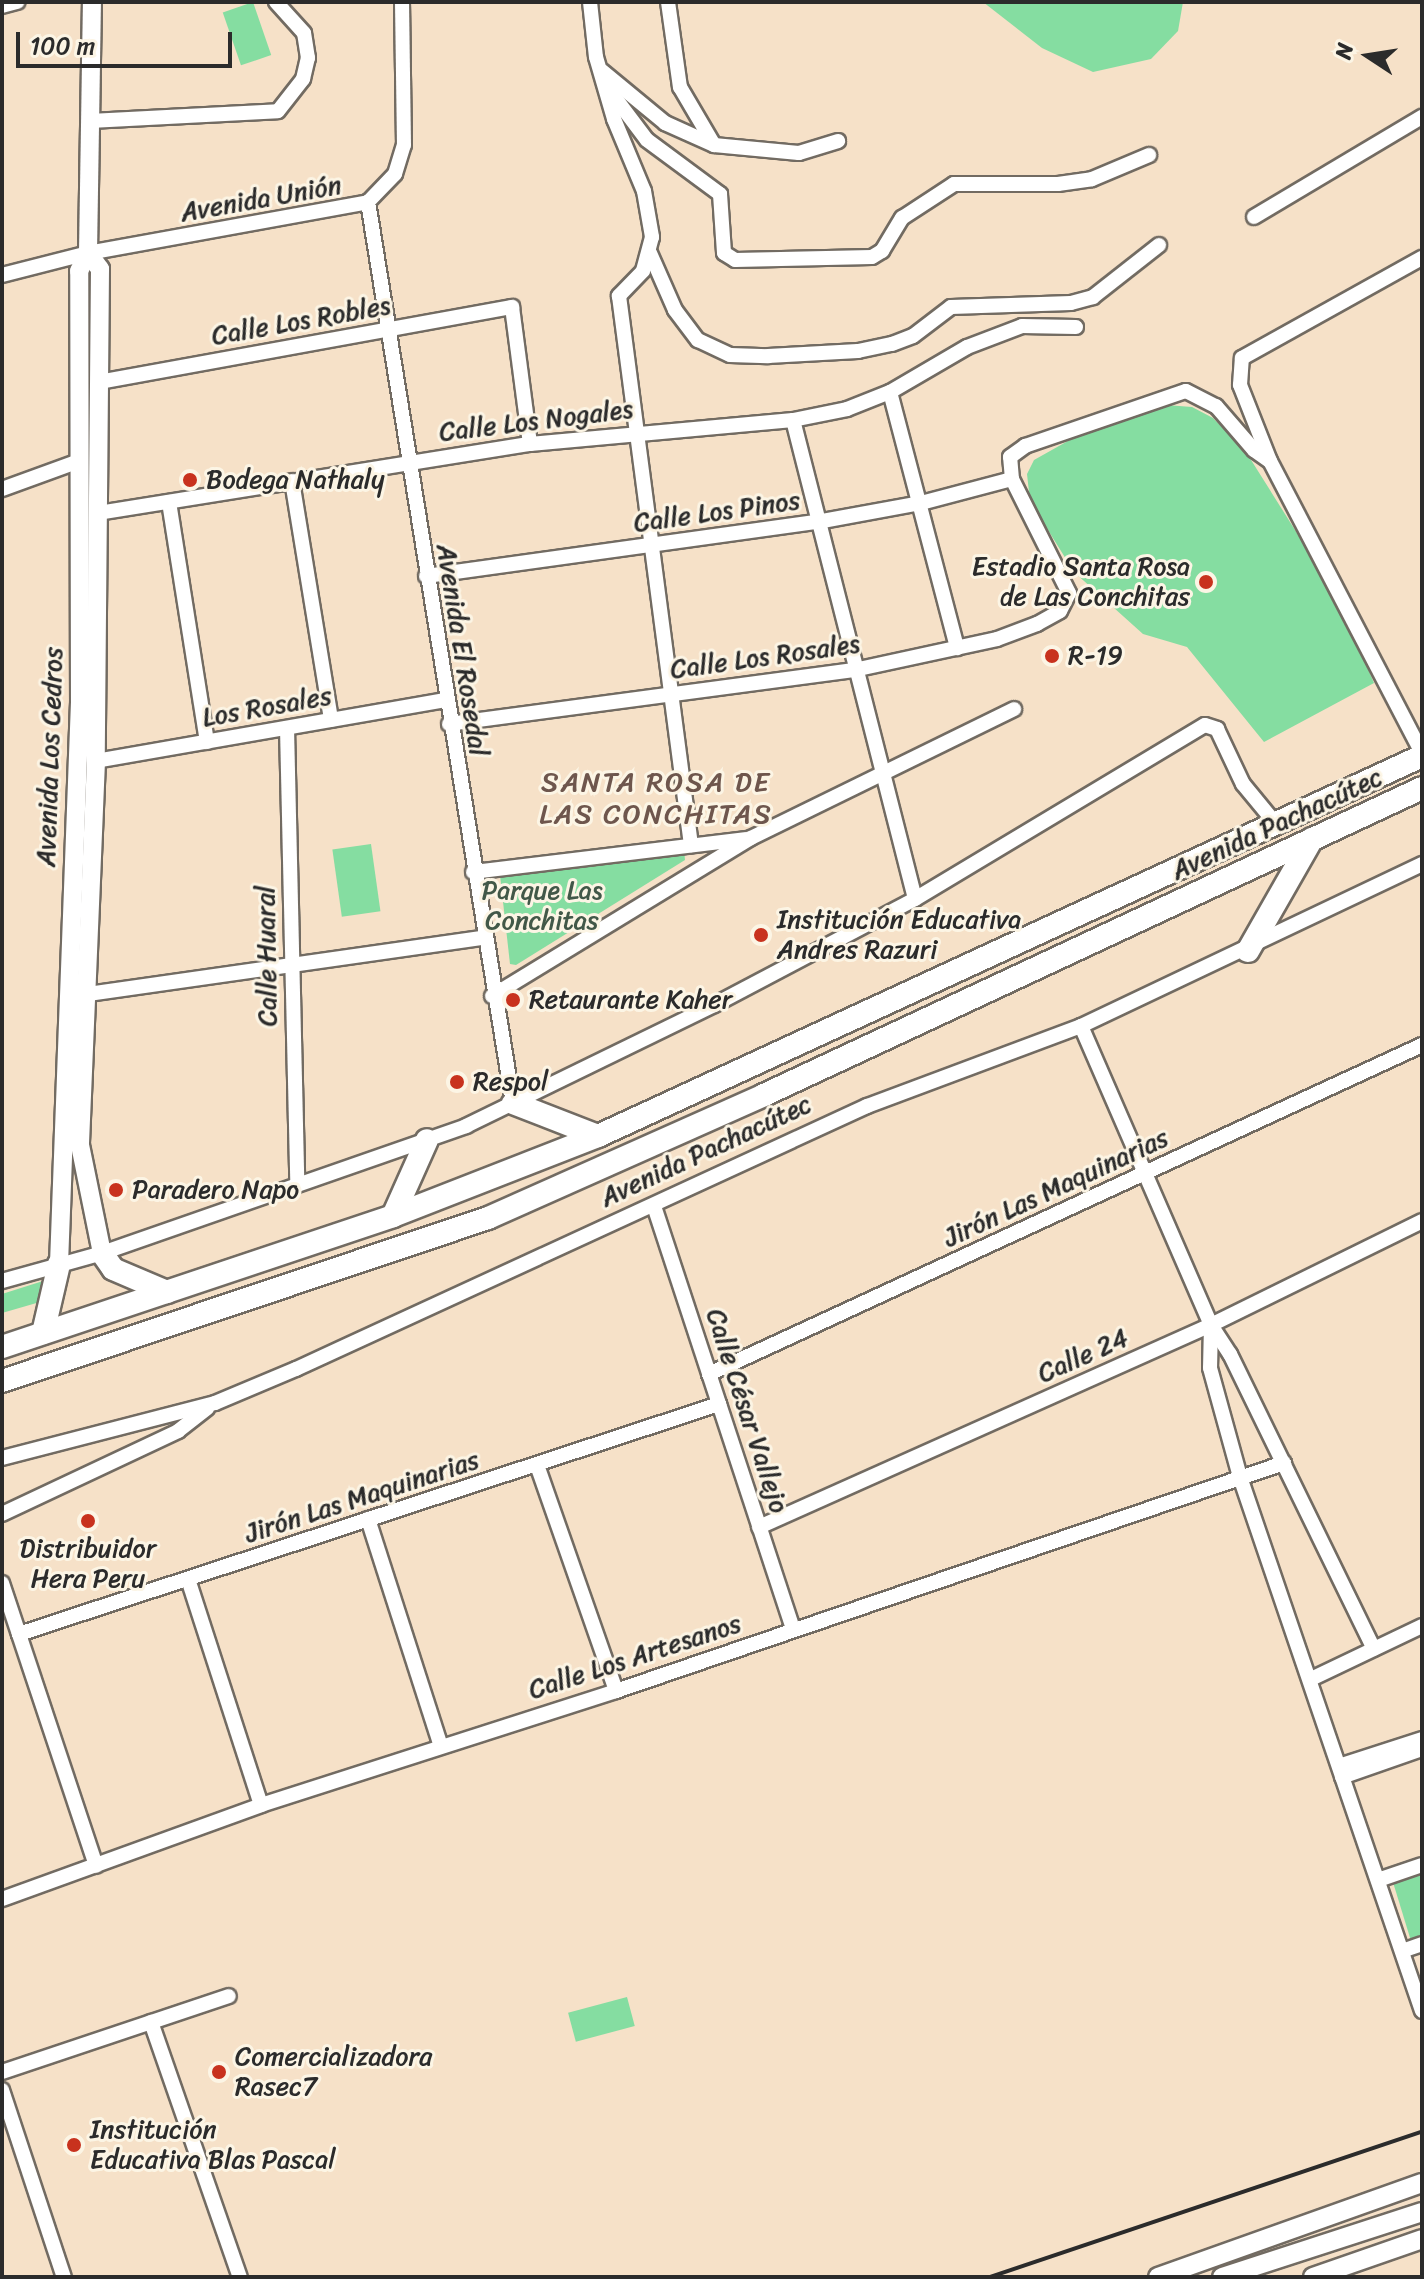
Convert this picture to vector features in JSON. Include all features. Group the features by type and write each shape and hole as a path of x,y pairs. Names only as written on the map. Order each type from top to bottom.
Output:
{"main road":[{"name":"Avenida Pachacútec","path":"2,1347 393,1216 598,1136 1422,754"},
{"name":"Avenida Pachacútec","path":"2,1381 243,1303 488,1218 861,1050 1422,788"},
{"path":"1248,951 1312,839"},
{"path":"848,1021 861,1050"},
{"path":"513,1103 598,1136"},
{"path":"393,1216 427,1140"},
{"path":"102,1253 113,1269 167,1292"},
{"path":"43,1333 59,1264"},
{"path":"231,1270 243,1303"}],"street":[{"path":"2,6 17,2"},
{"name":"Avenida Los Cedros","path":"59,1264 80,703 79,271 88,253 92,2"},
{"path":"90,121 278,111 303,79 308,58 304,33 276,2"},
{"name":"Avenida Unión","path":"2,275 88,253 368,202 395,174 404,145 402,2"},
{"path":"590,2 601,74 644,191 650,253 675,310 698,340 730,355 858,351 913,336 951,307 1071,303 1093,297 1159,245"},
{"path":"668,2 680,87 714,145"},
{"path":"601,74 665,123 714,145 799,153 838,141"},
{"path":"601,74 647,140 720,194 724,253 735,260 872,257 882,251 902,218 954,184 1058,184 1092,179 1149,155"},
{"path":"1254,217 1422,117"},
{"name":"Avenida El Rosedal","path":"368,202 492,996 513,1103"},
{"name":"Avenida Los Cedros","path":"88,253 100,269 96,761 80,1145 102,1253"},
{"path":"650,253 643,271 619,296 691,845"},
{"path":"1422,258 1242,358 1238,368 1270,461 1422,754"},
{"name":"Calle Los Robles","path":"99,382 512,307 530,444"},
{"name":"Calle Los Nogales","path":"98,513 408,461 530,444 793,420 847,409 890,392 967,347 1022,326 1076,327"},
{"path":"1012,479 1008,461 1025,446 1186,391 1216,406 1270,461"},
{"path":"890,392 957,648"},
{"path":"793,420 854,670 915,899"},
{"path":"2,489 79,461"},
{"name":"Calle Los Pinos","path":"426,576 817,522 921,503 1012,479"},
{"name":"Calle Los Rosales","path":"449,724 854,670 957,648 1037,624 1060,611 1069,593 1012,479"},
{"path":"292,481 331,720"},
{"path":"169,502 207,742"},
{"name":"Los Rosales","path":"96,761 446,700"},
{"path":"492,996 751,838 1014,709"},
{"path":"2,1281 102,1253 427,1140 513,1103 915,899 1071,801 1212,725 1243,784 1276,824"},
{"name":"Calle Huaral","path":"287,728 297,1184"},
{"path":"473,872 751,838"},
{"name":"Avenida Pachacútec","path":"2,1458 215,1403 654,1206 867,1106 1081,1026 1248,951 1422,864"},
{"path":"88,994 483,938"},
{"path":"1081,1026 1211,1325 1284,1463 1374,1649"},
{"name":"Jirón Las Maquinarias","path":"709,1374 1422,1045"},
{"name":"Calle César Vallejo","path":"654,1206 793,1630"},
{"path":"61,1223 94,1215"},
{"name":"Calle 24","path":"759,1527 1420,1228"},
{"path":"1211,1325 1210,1368 1240,1477 1422,2011"},
{"path":"2,1514 178,1431 215,1403"},
{"name":"Jirón Las Maquinarias","path":"19,1634 719,1404"},
{"name":"Calle Los Artesanos","path":"2,1899 261,1805 616,1691 1284,1463"},
{"path":"537,1465 616,1691"},
{"path":"368,1519 441,1746"},
{"path":"188,1579 261,1805"},
{"path":"2,1583 96,1866"},
{"path":"1311,1679 1422,1626"},
{"path":"1341,1772 1422,1739"},
{"path":"1341,1772 1422,1749"},
{"path":"1378,1880 1422,1865"},
{"path":"1402,1951 1422,1944"},
{"path":"2,2072 229,1996"},
{"path":"151,2022 240,2277"},
{"path":"2,2090 64,2277"},
{"path":"1158,2277 1422,2183"},
{"path":"1222,2277 1422,2212"},
{"path":"1313,2277 1422,2239"}],"green space":[{"path":"253,2 271,55 241,65 223,12"},
{"path":"983,2 1183,2 1178,31 1151,59 1093,72 1042,48"},
{"name":"Estadio Santa Rosa de Las Conchitas","path":"1166,405 1192,407 1213,418 1246,452 1334,592 1374,683 1264,742 1187,647 1143,634 1074,572 1030,501 1027,474 1034,460 1075,437"},
{"path":"371,844 380,911 342,917 332,849"},
{"name":"Parque Las Conchitas","path":"684,850 685,860 516,965 510,964 500,875"},
{"path":"43,1281 40,1302 2,1313 2,1294"},
{"path":"1422,1870 1422,1938 1411,1941 1392,1879"},
{"path":"627,1997 635,2026 576,2042 568,2013"}],"railway":[{"path":"990,2277 1422,2132"}],"place":[{"name":"Bodega Nathaly","path":"190,480"},
{"name":"Estadio Santa Rosa de Las Conchitas","path":"1206,582"},
{"name":"R-19","path":"1052,656"},
{"name":"Institución Educativa Andres Razuri","path":"761,935"},
{"name":"Retaurante Kaher","path":"513,1000"},
{"name":"Respol","path":"457,1082"},
{"name":"Paradero Napo","path":"116,1190"},
{"name":"Distribuidor Hera Peru","path":"88,1521"},
{"name":"Comercializadora Rasec7","path":"219,2072"},
{"name":"Institución Educativa Blas Pascal","path":"74,2145"}],"district":[{"name":"SANTA ROSA DE LAS CONCHITAS","path":"656,798"}]}
